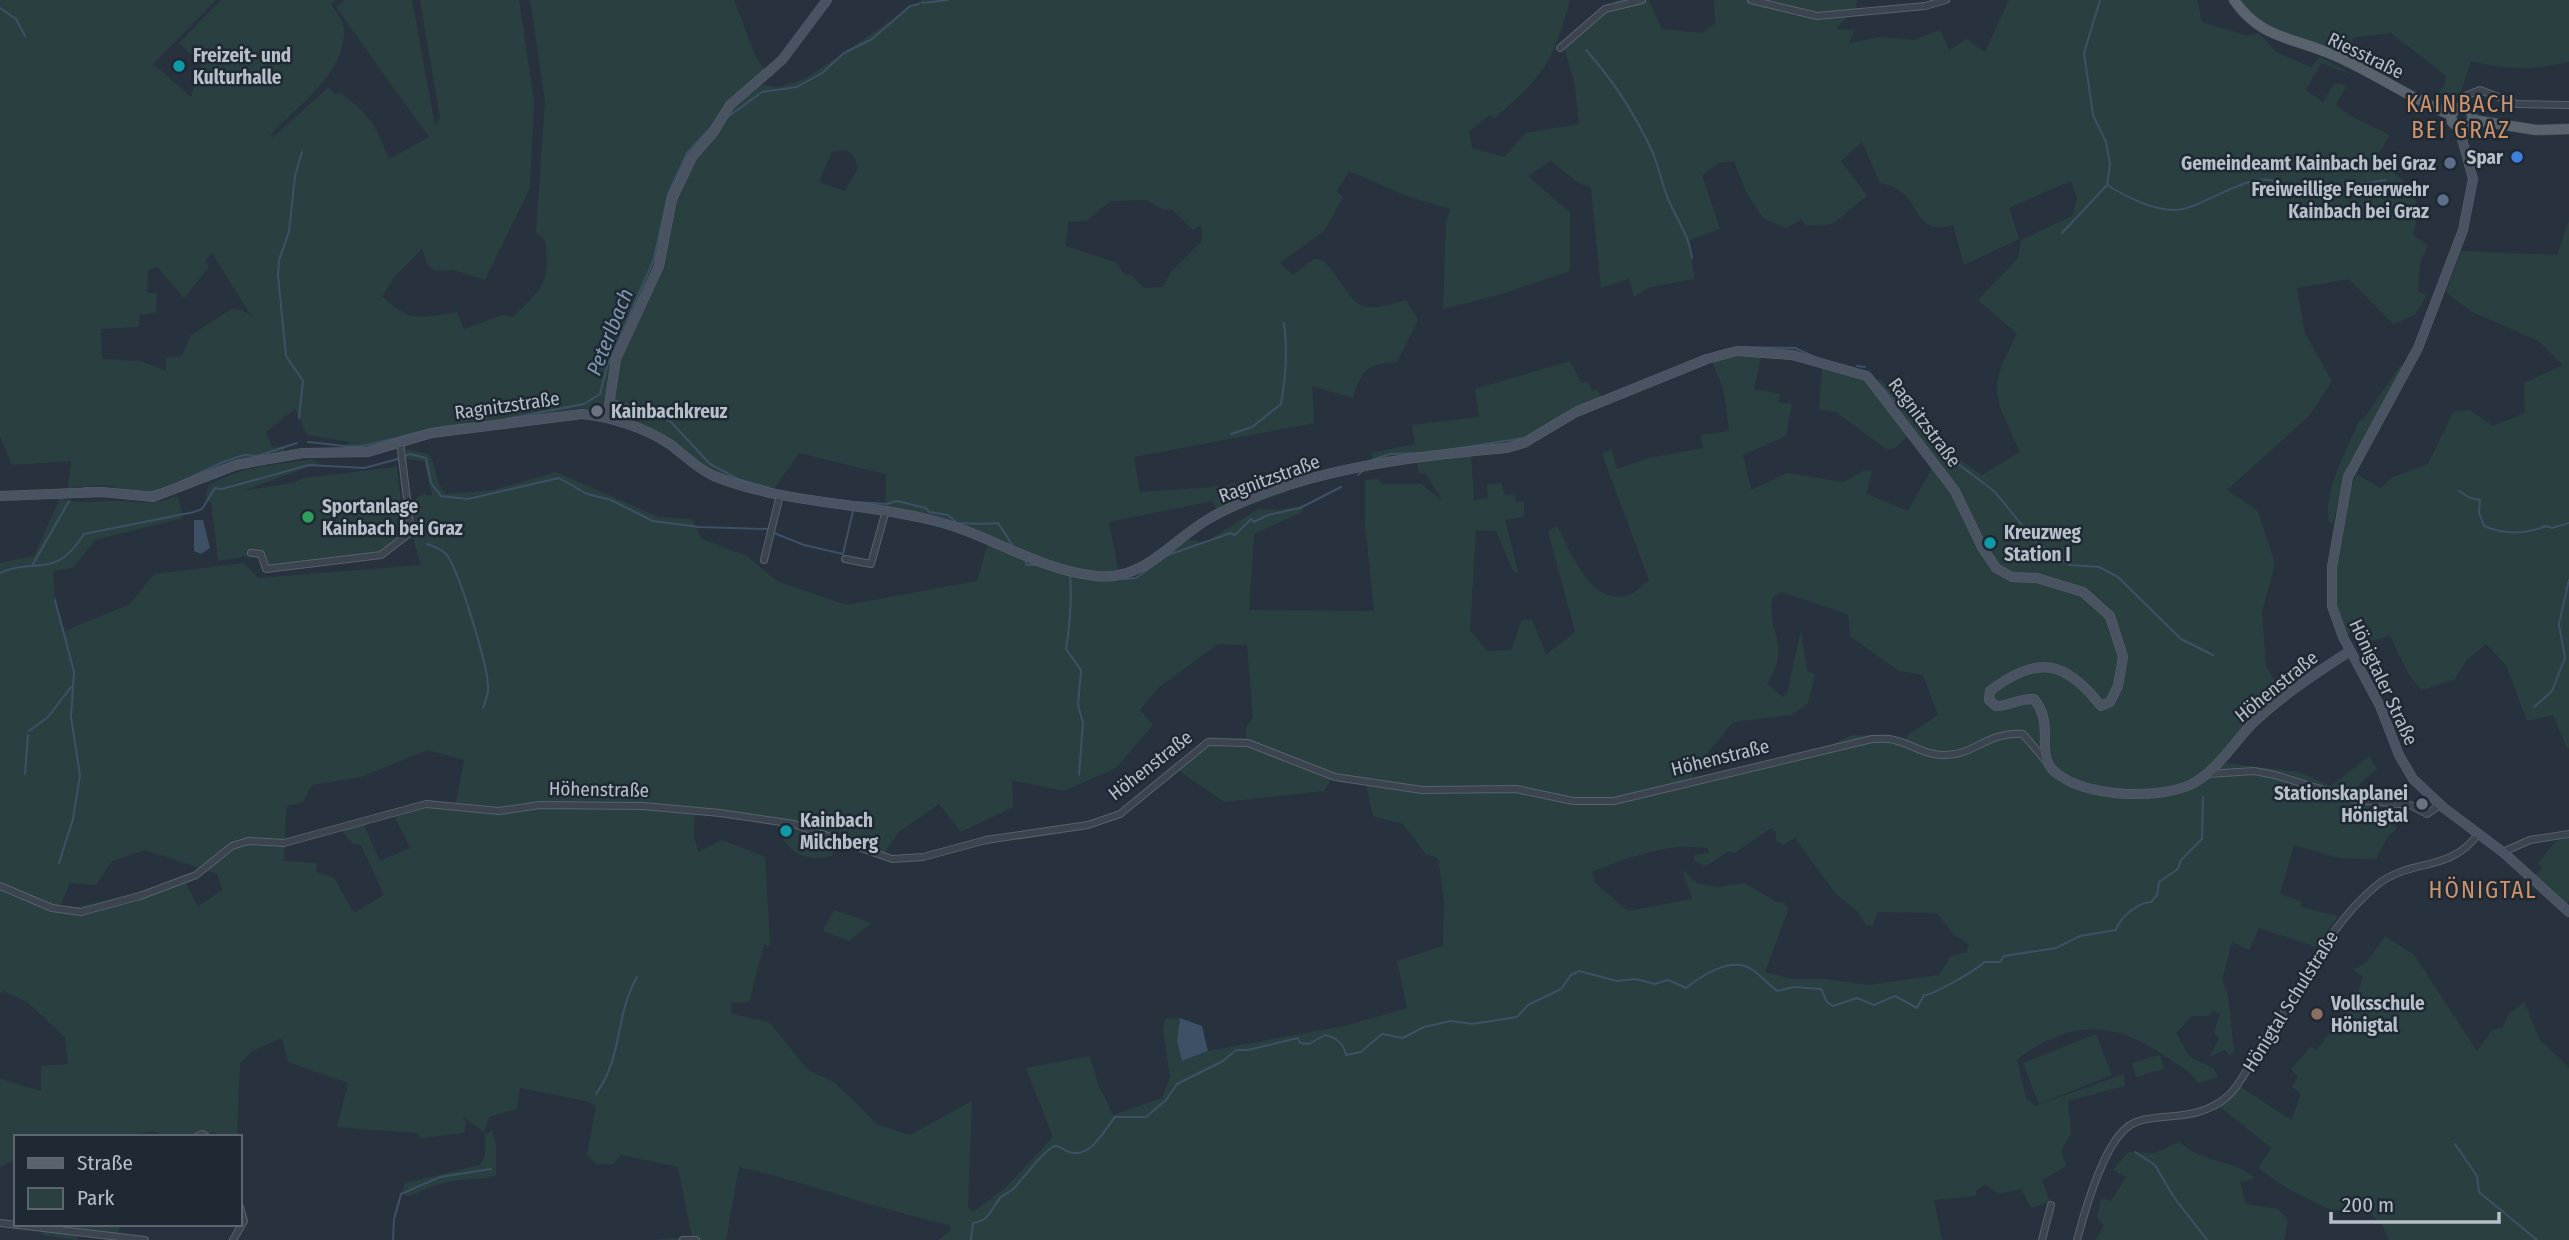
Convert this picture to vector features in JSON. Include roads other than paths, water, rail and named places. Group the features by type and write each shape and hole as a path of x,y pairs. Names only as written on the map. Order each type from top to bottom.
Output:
{"main road":[{"path":"607,418 616,359 659,266 672,199 692,157 713,133 730,105 782,60 827,0"},
{"name":"Riesstraße","path":"2234,0 2254,22 2273,35 2329,53 2422,104 2451,115"},
{"path":"2473,120 2467,127 2459,128 2452,122 2451,115 2464,107 2473,120 2536,130 2569,129"},
{"name":"Hönigtaler Straße","path":"2459,128 2473,179 2463,230 2418,348 2359,455 2343,500 2331,592 2337,624 2385,715 2408,772 2440,805 2503,852 2569,912"},
{"name":"Ragnitzstraße","path":"0,496 102,492 153,497 236,466 321,451 368,452 432,433 510,426 566,415 607,418 669,444 714,475 780,495 886,510 934,520 1044,562 1096,576 1119,576 1140,569 1210,518 1292,485 1361,467 1507,448 1524,443 1576,412 1707,359 1737,351 1792,355 1855,371 1867,376 1878,387 1955,491 1982,547 1996,568 2011,577 2037,579 2083,592 2110,617 2123,657 2118,686 2110,702 2101,706 2084,684 2066,671 2038,666 1990,691 1989,700 1996,706 2006,706 2020,698 2034,699 2043,710 2047,761"},
{"name":"Höhenstraße","path":"2047,761 2055,772 2066,778 2111,794 2171,790 2189,785 2205,774 2253,723 2295,689 2350,651"}],"street":[{"path":"1560,48 1605,9 1642,0"},
{"path":"1751,0 1817,16 1926,6 1947,0"},
{"path":"2464,107 2474,92 2487,91 2517,104 2569,105"},
{"path":"251,553 261,554 266,569 381,555 411,532 400,442"},
{"path":"764,559 780,495"},
{"path":"845,559 871,564 886,510"},
{"name":"Höhenstraße","path":"0,886 52,908 81,912 140,896 196,875 232,846 284,842 426,804 499,811 540,805 643,806 720,813 794,824 892,859 923,857 986,840 1088,825 1119,814 1208,742 1248,743 1335,777 1422,790 1516,789 1573,801 1614,801 1872,739 1894,740 1930,755 1948,755 1963,752 1990,737 2023,734 2047,761"},
{"path":"2205,774 2264,773 2356,800 2410,805 2427,814 2440,805"},
{"name":"Hönigtal Schulstraße","path":"2077,1240 2104,1164 2124,1129 2142,1119 2195,1114 2228,1096 2276,1030 2317,955 2348,912 2379,883 2419,866 2451,859 2478,834"},
{"path":"2503,852 2529,840 2569,834"},
{"path":"2042,1240 2050,1206"},
{"path":"26,1226 145,1240"},
{"path":"683,1240 696,1240"}],"water":[{"path":"194,520 203,520 210,548 201,554 194,551"},
{"path":"1180,1018 1202,1026 1208,1051 1182,1061 1177,1041"}],"waterway":[{"name":"Peterlbach","path":"922,3 948,0"},
{"path":"2062,233 2107,185 2110,164 2106,142 2093,115 2084,53 2100,0"},
{"name":"Peterlbach","path":"729,116 762,92 797,87 822,73 844,53 872,39 910,6 919,4"},
{"path":"0,8 16,19 25,36"},
{"path":"1586,50 1615,86 1646,139 1692,258"},
{"path":"712,126 724,107"},
{"name":"Peterlbach","path":"506,419 584,404 600,394 607,367 654,259 668,194 687,153 712,126"},
{"path":"299,418 303,381 286,356 278,275 279,260 289,232 295,176 302,152"},
{"path":"2107,185 2153,207 2173,210 2193,206 2238,186 2260,180 2273,181 2293,194 2386,180"},
{"path":"1231,434 1252,427 1281,404 1286,364 1284,323"},
{"path":"1744,347 1795,348 1817,358"},
{"path":"1717,352 1735,348"},
{"path":"1857,366 1865,367"},
{"path":"1870,374 1898,405 1907,405 1950,458 1994,491 2036,542"},
{"path":"1577,407 1598,399"},
{"path":"614,400 670,421 710,464 738,479 770,488"},
{"path":"1529,435 1566,413"},
{"name":"Peterlbach","path":"308,442 360,446 431,429 469,424"},
{"path":"1447,450 1524,438"},
{"name":"Peterlbach","path":"180,482 223,462 244,455 257,456 297,443"},
{"path":"1372,460 1390,454 1420,453"},
{"path":"403,456 410,454 426,458 431,483 441,496 468,499 559,478 587,494 611,500 653,521 699,527 768,529"},
{"path":"0,573 14,568 55,563 64,558 84,534 202,509 215,488 222,489 309,465 364,468 398,459"},
{"path":"1358,475 1364,470"},
{"path":"1121,579 1136,578 1168,555 1231,533 1235,535 1251,519 1254,522 1268,515 1300,508 1341,487"},
{"name":"Peterlbach","path":"84,488 96,488"},
{"name":"Peterlbach","path":"123,490 142,492"},
{"name":"Peterlbach","path":"147,493 159,490"},
{"path":"2459,491 2470,498 2480,500 2479,513 2484,526 2492,529 2523,532 2569,523"},
{"name":"Peterlbach","path":"32,566 69,501"},
{"path":"857,502 887,504 897,501 926,508 929,512 948,515 957,523 998,523 1013,546"},
{"path":"774,533 804,545 843,554 853,511"},
{"path":"427,544 446,554 465,596 487,676 488,692 483,708"},
{"path":"2038,544 2066,563"},
{"path":"1026,561 1026,565 1037,565"},
{"path":"2069,565 2099,567 2118,577 2181,639 2213,655"},
{"path":"1070,575 1066,649 1081,670 1078,705 1083,723 1079,775"},
{"path":"2534,707 2552,691 2565,658 2559,624 2569,580"},
{"path":"55,600 74,672 71,717 80,775 73,819 59,863"},
{"path":"29,731 48,717 71,687"},
{"path":"25,774 28,735"},
{"path":"971,1240 973,1223 987,1217 1001,1197 1013,1189 1048,1150 1054,1146 1069,1152 1084,1151 1096,1142 1115,1117 1146,1117 1166,1100 1177,1084 1223,1061 1236,1050 1248,1050 1298,1038 1300,1043 1309,1044 1325,1035 1339,1042 1346,1055 1361,1052 1382,1034 1403,1038 1424,1027 1451,1021 1472,1024 1517,1017 1528,1005 1561,989 1571,975 1579,971 1617,981 1635,979 1655,984 1668,980 1686,988 1717,969 1735,965 1755,971 1777,991 1794,987 1821,989 1827,1002 1833,1006 1857,998 1874,1005 1895,996 1917,1008 1924,995 1955,981 1984,962 2000,962 2004,956 2056,948 2080,936 2116,930 2121,920 2130,912 2151,902 2157,895 2159,882 2178,869 2181,860 2202,839 2203,797"},
{"path":"596,1094 611,1065 625,1007 637,977"},
{"path":"2455,1144 2477,1176 2479,1192 2537,1240"},
{"path":"2135,1152 2155,1165 2173,1196 2207,1240"},
{"path":"393,1240 394,1219 401,1194 440,1177 491,1169"}],"place":[{"name":"Freizeit- und Kulturhalle","path":"179,66"},
{"name":"Spar","path":"2517,157"},
{"name":"Gemeindeamt Kainbach bei Graz","path":"2450,163"},
{"name":"Freiweillige Feuerwehr Kainbach bei Graz","path":"2443,200"},
{"name":"Kainbachkreuz","path":"597,411"},
{"name":"Sportanlage Kainbach bei Graz","path":"308,517"},
{"name":"Kreuzweg Station I","path":"1990,543"},
{"name":"Stationskaplanei Hönigtal","path":"2422,804"},
{"name":"Kainbach Milchberg","path":"786,831"},
{"name":"Volksschule Hönigtal","path":"2317,1014"}],"district":[{"name":"KAINBACH BEI GRAZ","path":"2461,117"},
{"name":"HÖNIGTAL","path":"2483,890"}]}
